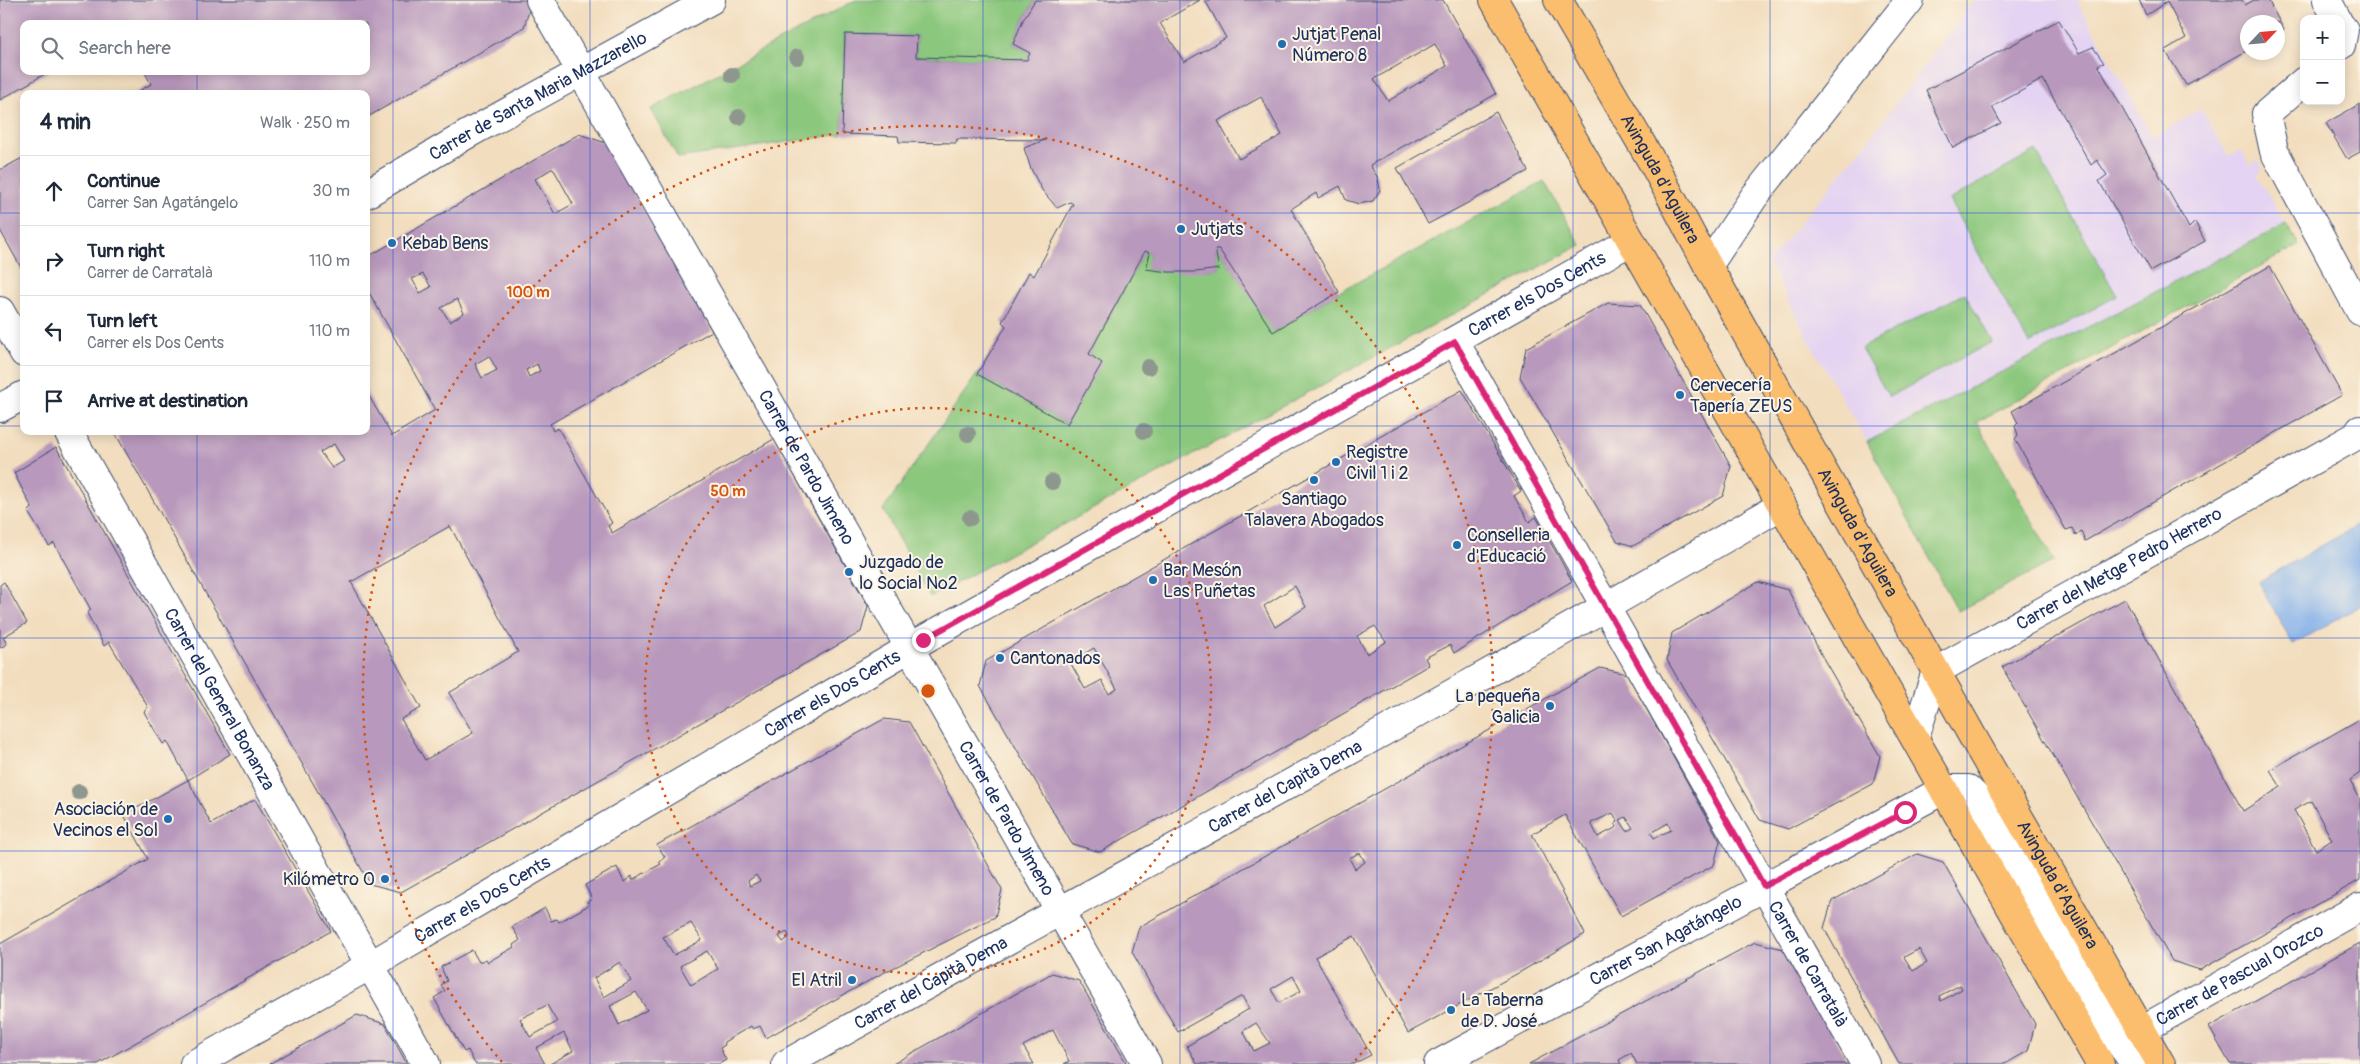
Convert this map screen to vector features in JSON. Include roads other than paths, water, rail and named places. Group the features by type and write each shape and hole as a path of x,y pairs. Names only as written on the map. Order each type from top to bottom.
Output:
{"main road":[{"path":"1494,0 1945,789 2095,1062"},
{"name":"Avinguda d'Aguilera","path":"1558,0 1655,167 1708,266 1936,671 2130,1036 2161,1064"}],"street":[{"name":"Carrer de Pardo Jimeno","path":"540,0 1147,1064"},
{"name":"Carrer de Santa Maria Mazzarello","path":"370,192 466,135 711,0"},
{"path":"1708,266 1754,197 1910,0"},
{"path":"2327,0 2335,15"},
{"path":"2300,84 2266,114 2274,151 2360,311"},
{"name":"Carrer els Dos Cents","path":"194,1064 369,966 910,647 1455,342 1631,241"},
{"path":"0,310 20,345"},
{"name":"Carrer de Carratalà","path":"1455,342 1866,1064"},
{"path":"0,408 20,397"},
{"name":"Carrer del Metge Pedro Herrero","path":"1936,671 2356,436 2360,430"},
{"name":"Carrer del General Bonanza","path":"70,435 426,1064"},
{"name":"Carrer del Capità Dema","path":"786,1064 1058,910 1606,607 1782,505"},
{"path":"1915,737 1936,671"},
{"name":"Carrer San Agatángelo","path":"1438,1064 1945,789"},
{"name":"Avinguda d'Aguilera","path":"1945,789 1968,789 1982,803 2130,1036 2135,1064"},
{"name":"Carrer de Pascual Orozco","path":"2130,1036 2360,907"}],"water":[{"path":"2360,524 2360,606 2293,644 2258,582"}],"place":[{"name":"Jutjat Penal Número 8","path":"1282,44"},
{"name":"Jutjats","path":"1181,229"},
{"name":"Kebab Bens","path":"392,243"},
{"name":"Cervecería Tapería ZEUS","path":"1680,395"},
{"name":"Registre Civil 1 i 2","path":"1336,462"},
{"name":"Santiago Talavera Abogados","path":"1314,480"},
{"name":"Conselleria d'Educació","path":"1457,545"},
{"name":"Juzgado de lo Social Nº2","path":"849,572"},
{"name":"Bar Mesón Las Puñetas","path":"1153,580"},
{"name":"Cantonados","path":"1000,658"},
{"name":"La pequeña Galicia","path":"1550,706"},
{"name":"Asociación de Vecinos el Sol","path":"168,819"},
{"name":"Kilómetro 0","path":"385,879"},
{"name":"El Atril","path":"852,980"},
{"name":"La Taberna de D. José","path":"1451,1010"}]}
